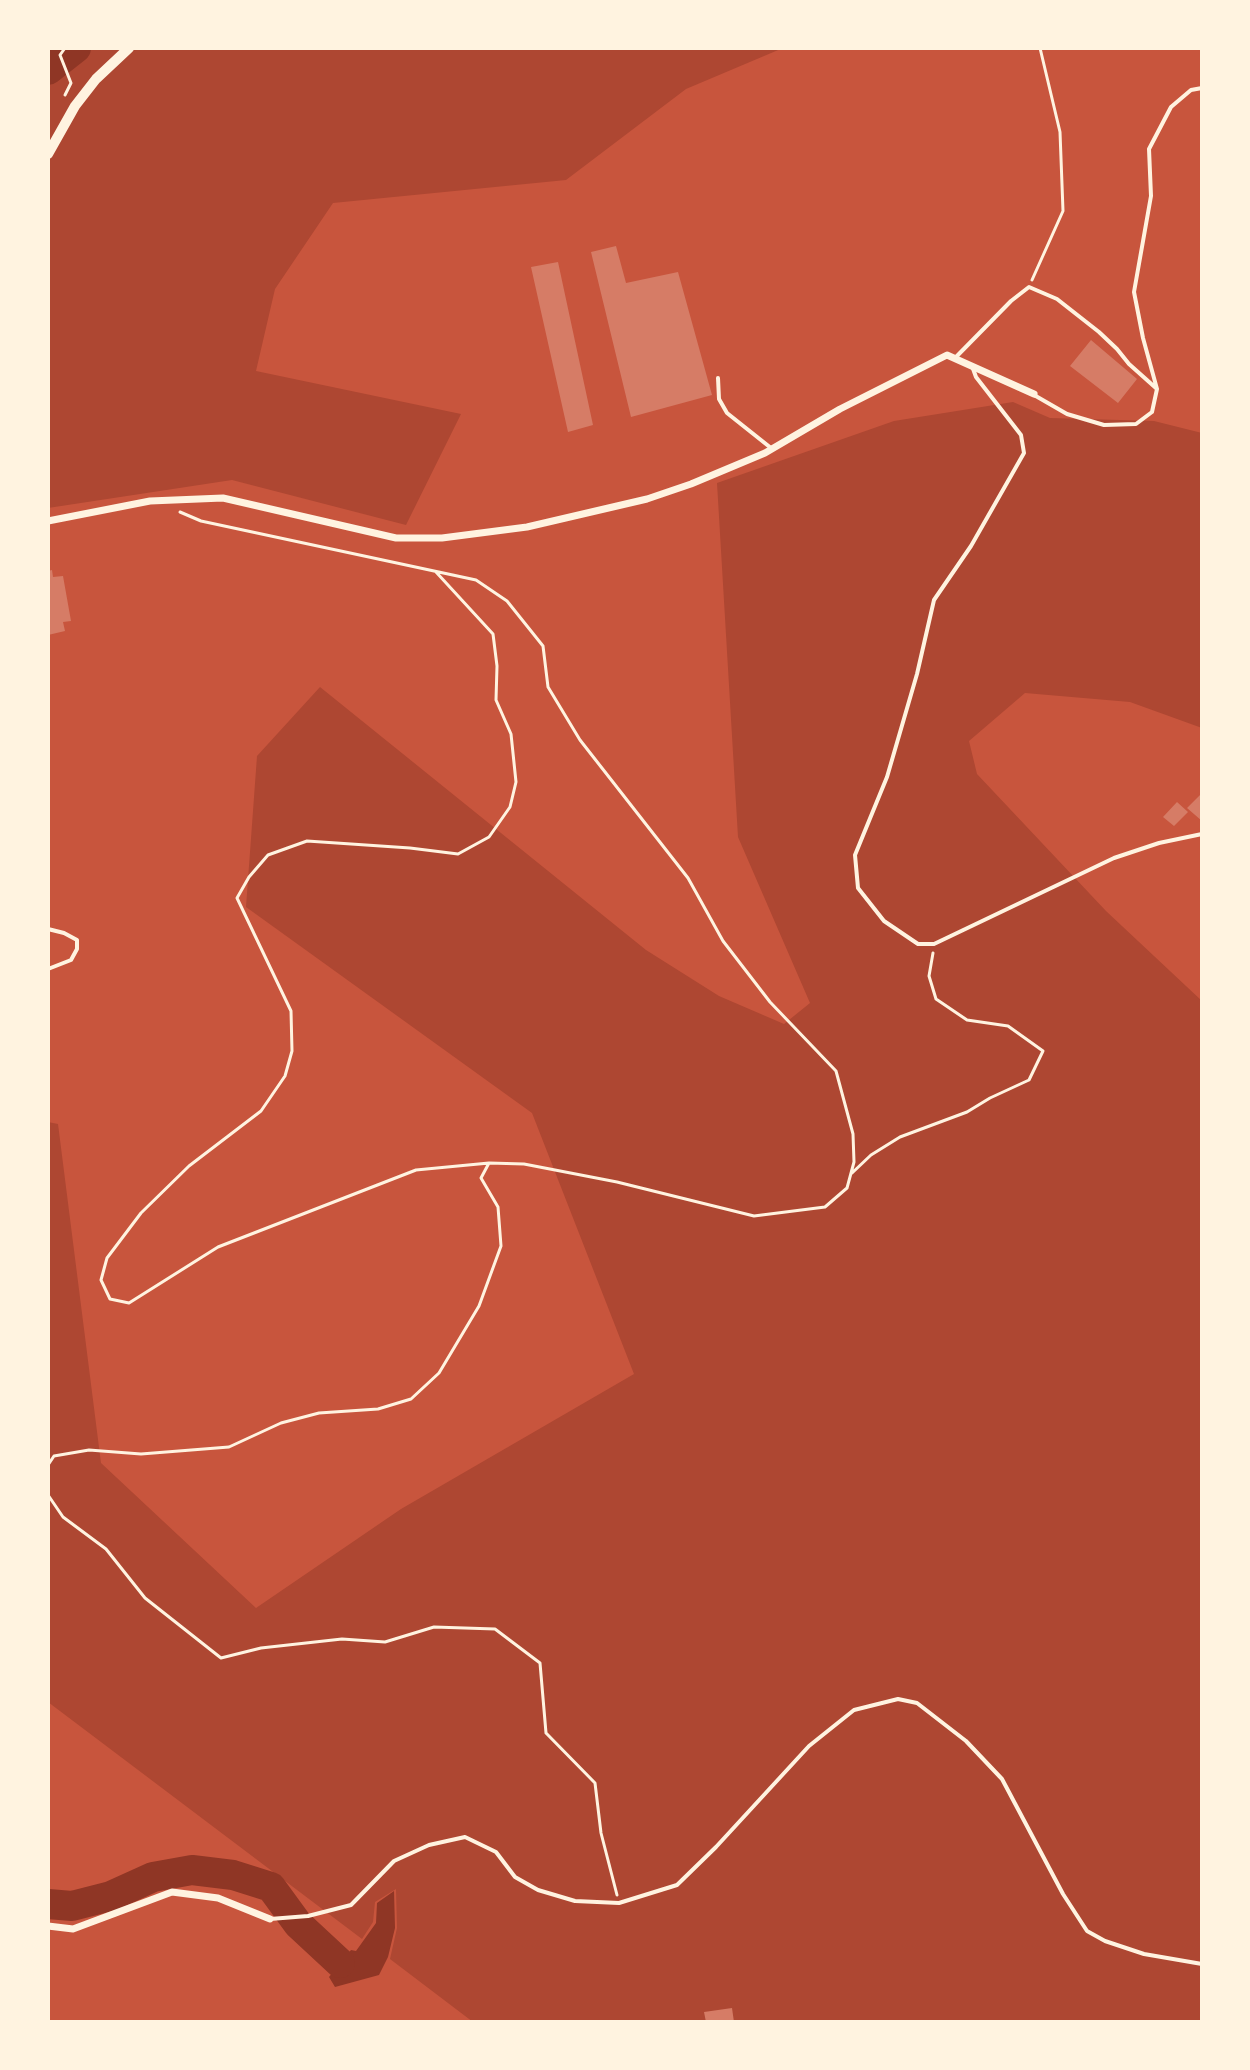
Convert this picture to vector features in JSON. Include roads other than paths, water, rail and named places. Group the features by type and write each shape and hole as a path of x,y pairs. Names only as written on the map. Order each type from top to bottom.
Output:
{"main road":[{"path":"48,154 75,106 96,79 129,48"}],"street":[{"path":"48,521 150,501 223,498 396,538 442,538 527,527 647,499 691,484 772,449 840,409 947,355 1034,394"},
{"path":"48,1926 73,1929 172,1892 218,1898 270,1919"}],"lane":[{"path":"1034,394 1067,414 1104,425 1136,424 1152,412 1157,389 1134,292 1151,196 1149,149 1171,107 1191,90 1202,88"},
{"path":"955,358 1029,287 1057,299 1099,332 1157,389"},
{"path":"972,366 976,377 1021,435 1024,453 971,546 934,600 917,674 887,777 855,855 858,888 884,921 918,944 934,944 1114,858 1159,843 1202,834"},
{"path":"718,378 719,399 727,413 772,449"},
{"path":"48,929 77,940 77,949 71,960 48,969"},
{"path":"270,1919 329,1913 351,1905 394,1861 438,1842 465,1837 496,1852 515,1877 538,1890 575,1901 619,1903 677,1885 809,1746 854,1710 898,1699 917,1703 966,1741 1002,1779 1063,1894 1087,1931 1105,1941 1144,1954 1202,1964"}],"waterway":[{"path":"48,70 76,48"},
{"path":"48,1904 72,1906 111,1896 153,1877 192,1870 233,1875 271,1887 298,1924 340,1963"}]}
